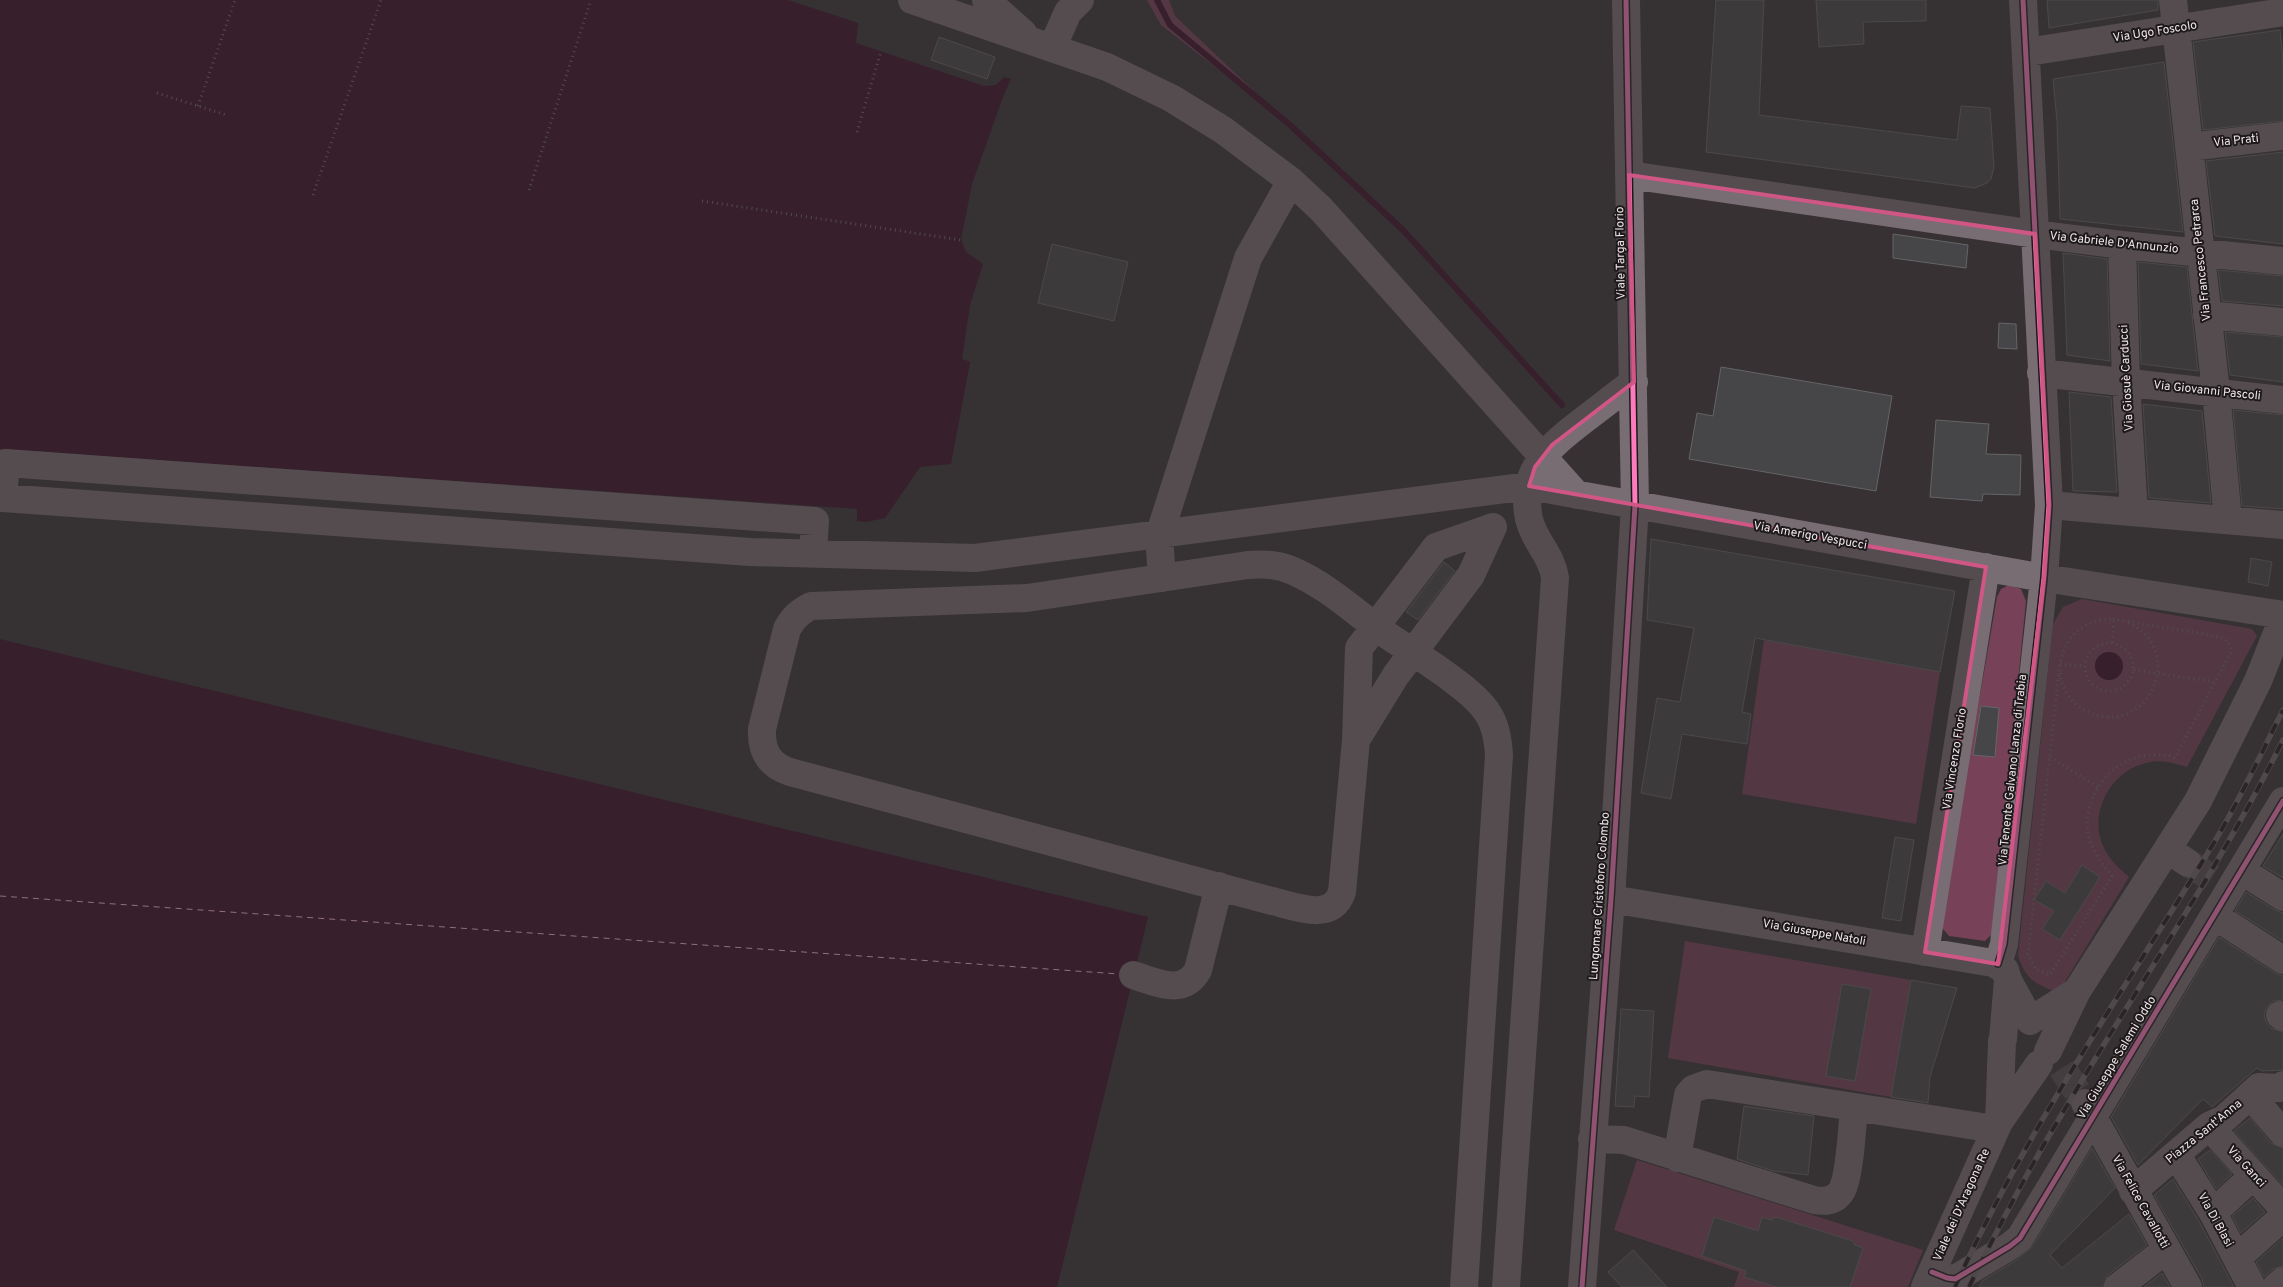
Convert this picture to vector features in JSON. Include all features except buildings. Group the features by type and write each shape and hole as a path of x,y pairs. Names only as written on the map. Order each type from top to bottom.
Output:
{"street":[{"path":"912,0 1107,67 1171,98 1222,130 1290,182 1321,209 1578,495"},
{"path":"986,0 1043,45"},
{"path":"1043,45 1068,12 1080,0"},
{"name":"Viale Targa Florio","path":"1626,0 1635,505"},
{"name":"Via Tenente Galvano Lanza di Trabia","path":"1997,1126 2002,1040 2004,944 2044,578 2048,505 2023,0"},
{"name":"Via Francesco Petrarca","path":"2173,0 2199,252 2216,392 2228,520"},
{"name":"Via Ugo Foscolo","path":"2027,52 2283,12"},
{"name":"Via Prati","path":"2189,147 2283,136"},
{"name":"Via Gabriele D'Annunzio","path":"1629,175 2035,234 2122,245 2283,261"},
{"path":"1162,578 1159,536 1248,258 1290,182"},
{"name":"Via Giosuè Carducci","path":"2122,245 2126,382 2134,512"},
{"path":"2207,315 2283,322"},
{"name":"Via Giovanni Pascoli","path":"2041,372 2283,400"},
{"path":"1356,740 1413,653 1471,575 1493,527 1529,486 1543,455 1552,445 1634,382"},
{"name":"Via Amerigo Vespucci","path":"416,492 6,463 3,498 740,551 975,558 1159,536 1361,507 1529,486 2044,578 2283,617"},
{"path":"1506,1287 1555,578 1548,555 1533,532 1529,520 1529,486"},
{"path":"414,528 416,492 815,521 813,553"},
{"name":"Lungomare Cristoforo Colombo","path":"1582,1287 1610,899 1635,505"},
{"path":"2048,505 2283,525"},
{"path":"1464,1287 1499,755 1493,723 1476,698 1376,626 1306,578 1291,570 1269,564 1248,565 1027,598 811,606 796,615 787,629 762,729 761,740 764,752 770,761 790,772 1219,886 1322,911 1336,904 1342,892 1356,740 1359,648 1376,626 1436,547 1493,527"},
{"name":"Via Vincenzo Florio","path":"1925,952 1986,567"},
{"path":"1677,1158 1685,1102 1688,1095 1699,1086 1711,1085 1854,1108 1997,1126 2048,1060 2077,991 2178,856 2198,801 2258,681 2283,617"},
{"name":"Via Giuseppe Salemi Oddo","path":"1928,1279 1955,1278 2015,1242 2088,1107 2215,916 2230,881 2283,801"},
{"path":"2230,881 2283,897"},
{"path":"1133,976 1173,986 1181,986 1194,977 1219,886"},
{"name":"Via Giuseppe Natoli","path":"1610,899 1925,952 2003,972"},
{"path":"2215,916 2283,960"},
{"path":"2003,972 2030,1021 2043,1029 2047,1036 2048,1060"},
{"path":"2048,1060 2024,1068 2017,1066 2005,1056 2002,1040 2010,1027 2016,1023 2030,1021 2077,991"},
{"name":"Piazza Sant'Anna","path":"2133,1191 2209,1126 2224,1119 2259,1087 2281,1087"},
{"path":"2250,1095 2283,1133"},
{"name":"Via Felice Cavallotti","path":"2088,1107 2188,1287"},
{"path":"1592,1139 1624,1140 1814,1200 1827,1201 1838,1195 1845,1182 1854,1108"},
{"name":"Viale dei D'Aragona Re","path":"1928,1279 1997,1126"},
{"name":"Via Ganci","path":"2209,1126 2283,1208"},
{"name":"Via Di Blasi","path":"2176,1154 2213,1213 2252,1287"},
{"path":"2213,1213 2253,1176"},
{"path":"2237,1258 2283,1218"},
{"path":"2118,1287 2167,1249"},
{"path":"2276,1287 2283,1281"}],"path":[{"path":"198,106 235,0"},
{"path":"313,194 380,0"},
{"path":"529,190 592,0"},
{"path":"857,132 881,51"},
{"path":"157,93 226,115"},
{"path":"702,201 961,240"},
{"path":"2112,642 2113,619"},
{"path":"2060,663 2061,679 2068,695 2079,707 2094,715 2110,718 2126,714 2141,706 2152,693 2158,673 2158,661 2153,645 2143,632 2129,623 2113,619"},
{"path":"2113,619 2221,637 2228,641 2232,650 2175,758 2170,755 2148,754 2126,761 2108,773 2098,787 2088,814 2089,837 2097,858 2112,876 2050,975 2035,969 2028,954 2060,663 2064,648 2078,630 2098,620 2113,619"},
{"path":"2112,642 2120,645 2131,655 2134,670 2127,684 2114,691 2106,691 2091,683 2085,666 2090,652 2096,646 2112,642"},
{"path":"2060,663 2085,666"},
{"path":"2134,670 2215,682"},
{"path":"2050,757 2098,787"}],"highlighted area":[{"path":"1629,175 2035,234 2049,505 2044,578 1998,964 1925,952 1986,567 1529,486 1535,467 1552,445 1634,382"}],"shaded area":[{"path":"0,0 788,0 858,23 856,43 984,86 996,85 1004,77 1011,79 972,184 961,239 966,252 983,264 970,305 962,359 970,362 951,464 920,467 885,518 866,522 857,521 857,509 0,449"},
{"path":"1147,0 1169,0 1175,16 1290,125 1161,25"},
{"path":"2009,585 2021,589 2026,601 1993,933 1985,941 1949,936 1943,929 1941,921 1997,597 2001,589"},
{"path":"2082,599 2252,629 2257,636 2187,767 2162,761 2146,763 2122,775 2105,796 2098,822 2099,835 2109,857 2129,877 2058,993 2032,980 2025,971 2018,956 2053,624 2063,607"},
{"path":"0,639 1148,917 1057,1287 0,1287"},
{"path":"1764,640 1940,672 1916,824 1742,794"},
{"path":"2109,652 2119,656 2123,666 2119,676 2109,680 2099,676 2095,666 2099,656"},
{"path":"1685,941 1911,980 1891,1097 1668,1058"},
{"path":"1637,1160 1923,1250 1908,1287 1734,1287 1739,1272 1614,1230"}],"waterway":[{"path":"1157,0 1170,25 1290,125 1403,230 1562,405"}],"ferry route":[{"path":"0,896 1119,974"}],"tunnel":[{"path":"2188,863 2218,882"},
{"path":"2062,1068 2082,1099"}],"railway":[{"path":"1955,1287 2013,1171 2078,1060 2215,841 2242,793 2283,710"},
{"path":"1969,1287 2037,1156 2232,836 2283,740"}],"cycle path":[{"path":"1582,1287 1611,899 1635,505 1626,0"},
{"path":"1998,964 2004,944 2044,578 2049,505 2023,0"},
{"path":"1932,1272 1955,1279 2020,1238 2283,801"}]}
